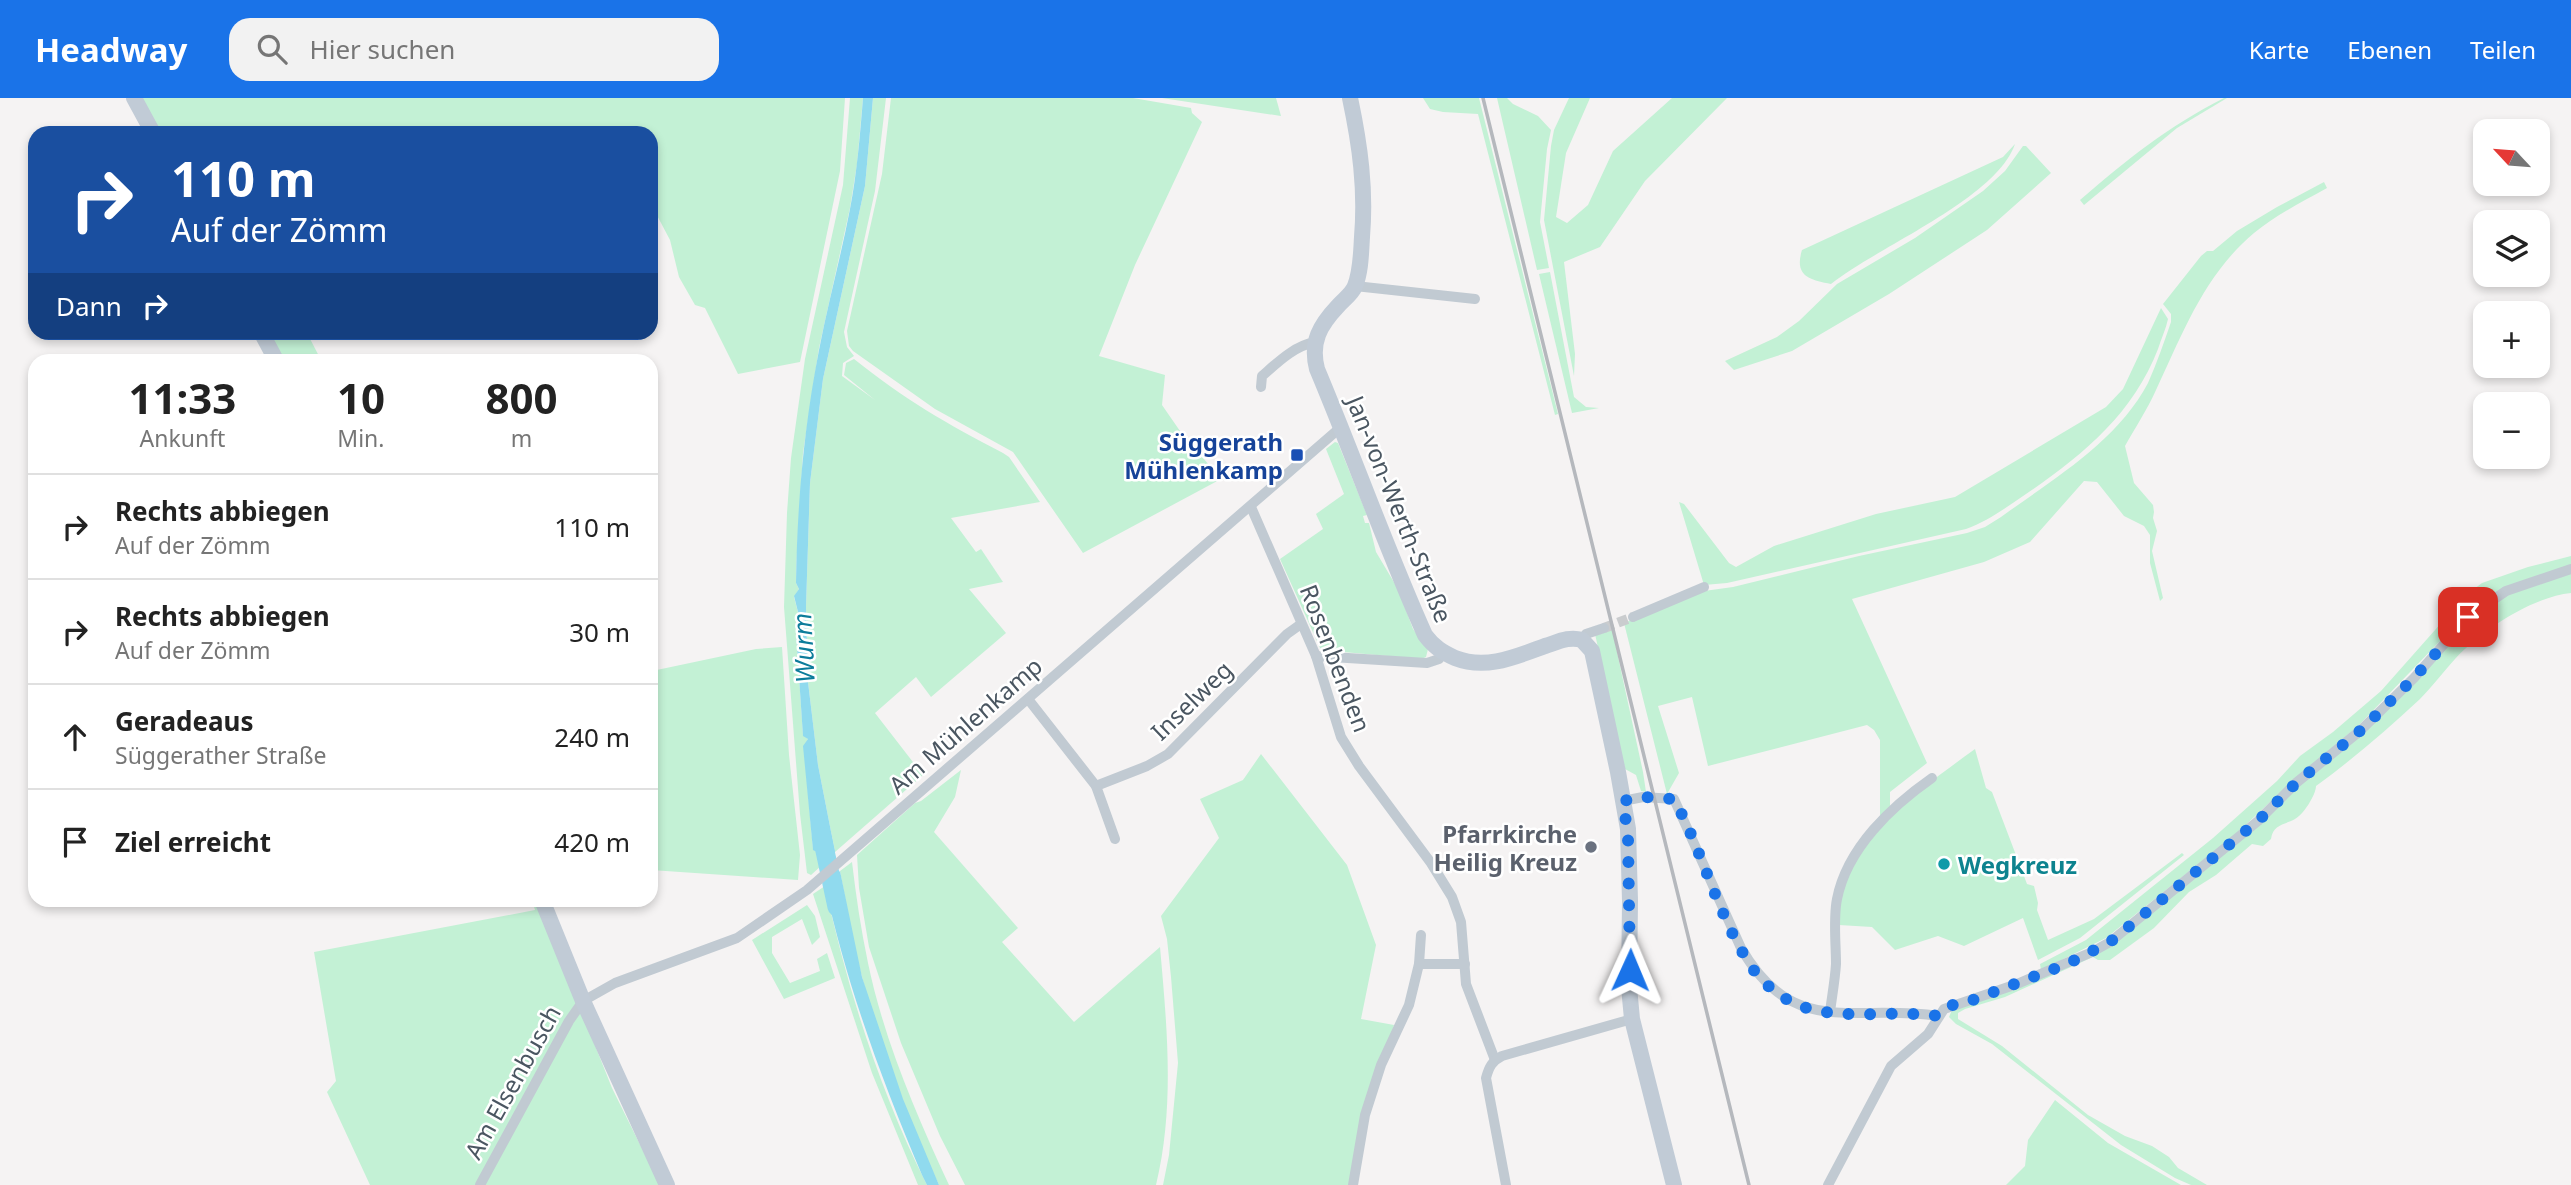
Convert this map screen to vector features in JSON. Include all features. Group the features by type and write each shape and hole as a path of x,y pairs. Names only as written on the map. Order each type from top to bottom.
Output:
{"main road":[{"path":"135,98 149,126"},
{"path":"1315,342 1321,327 1355,286 1361,263 1364,194 1350,98"},
{"name":"Jan-von-Werth-Straße","path":"1315,342 1317,369 1375,510 1388,549 1425,635 1433,645 1443,653 1466,662 1481,664 1512,657 1565,639 1582,640"},
{"path":"1582,640 1592,651 1628,829 1629,986 1632,1019 1674,1185"},
{"path":"545,907 583,1001 667,1185"}],"street":[{"path":"1355,286 1446,298 1475,299"},
{"path":"1261,387 1262,376 1281,359 1305,344 1315,342"},
{"name":"Am Mühlenkamp","path":"583,1001 615,983 737,938 807,890 1341,427"},
{"name":"Rosenbenden","path":"1251,507 1316,656 1341,737 1359,766 1432,863 1452,897 1461,922 1466,984 1495,1060"},
{"path":"1828,1185 1891,1066 1928,1034 1938,1016 1954,1004 2017,984 2092,953 2110,942 2258,821 2296,783 2361,730 2414,678 2468,617 2506,591 2571,569"},
{"path":"1633,617 1704,587"},
{"name":"Inselweg","path":"1096,786 1147,766 1168,754 1279,642 1301,624"},
{"path":"1582,640 1586,634 1604,628"},
{"path":"1316,656 1427,663 1439,659 1443,653"},
{"path":"1028,699 1096,786 1115,839"},
{"path":"1830,1012 1836,966 1837,899 1845,875 1858,852 1889,812 1932,778"},
{"path":"1623,801 1643,797 1674,799 1741,948 1755,972 1776,992 1794,1003 1814,1010 1938,1016"},
{"path":"1353,1185 1365,1115 1392,1037 1409,1004 1419,964 1420,935"},
{"path":"1419,964 1465,964"},
{"name":"Am Elsenbusch","path":"480,1185 583,1001"},
{"path":"1506,1185 1486,1078 1489,1067 1502,1056 1632,1019"}],"green space":[{"path":"141,98 845,98 840,171 800,362 738,374 705,308 695,305 679,277 670,240 658,217 658,126 156,126"},
{"path":"850,98 863,98 857,164 819,348 803,453 796,569 799,589 794,597 800,620 796,632 803,735 808,739 804,747 813,849 823,859 822,865 811,875 807,873 800,814 784,607 787,513 791,458 805,359 843,185"},
{"path":"873,98 886,98 875,191 844,332 847,347 854,356 843,363 842,376 875,400 844,375 846,363 854,359 926,410 1003,453 1009,457 1040,502 951,518 976,552 981,549 1003,582 969,589 1006,633 931,697 916,677 875,713 923,775 835,852 818,765 808,682 806,607 810,483 823,379 865,186"},
{"path":"891,98 1133,98 1191,108 1192,113 1202,122 1135,265 1099,356 1165,375 1162,405 1180,431 1221,479 1083,553 1013,452 935,409 853,351 849,346 847,331 882,174"},
{"path":"1162,98 1276,98 1281,116"},
{"path":"1423,98 1479,98 1558,414 1555,415 1478,114 1430,109"},
{"path":"1497,98 1507,98 1513,104 1538,116 1551,130 1540,222 1549,268 1537,270"},
{"path":"1569,98 1590,98 1566,153 1556,217 1567,223 1588,205 1613,151 1672,98 1727,98 1645,181 1600,247 1564,262 1575,354 1574,376 1544,220 1554,130"},
{"path":"2227,98 2177,128 2084,205 2080,200 2149,144 2184,120"},
{"path":"2015,144 2004,164 1961,203 1831,284 1816,281 1802,271 1802,250 2003,157"},
{"path":"2023,146 2051,173 1987,230 1889,294 1792,351 1734,370 1725,361 1777,337 1799,321 1837,284 1915,238 1983,191 2005,171"},
{"path":"2324,182 2327,188 2262,226 2221,267 2196,306 2125,446 2134,483 2153,505 2157,531 2152,551 2163,598 2160,601 2150,563 2150,535 2144,526 2124,516 2097,482 2084,481 2030,542 1984,562 1852,599 1927,763 1890,792 1890,810 1880,819 1880,740 1867,725 1708,766 1692,697 1658,706 1679,773 1667,794 1624,623 1704,591 1733,587 1967,533 1985,527 2001,517 2082,458 2102,441 2135,404 2148,383 2171,322 2171,314 2163,304 2201,256 2207,251 2213,251 2237,231"},
{"path":"1550,272 1574,397 1586,407 1599,408 1572,413 1539,274"},
{"path":"2161,308 2168,319 2158,349 2135,394 2120,413 2086,449 2047,480 1997,513 1966,529 1727,583 1704,585 1679,502 1684,504 1729,563 1736,567 1774,546 1876,514 1955,497 2106,407 2123,389"},
{"path":"270,340 311,340 318,354 278,354"},
{"path":"1335,442 1338,443 1367,515 1363,516 1365,523 1369,523 1376,552 1398,589 1413,629 1428,649 1426,657 1421,659 1321,650 1280,559 1323,529 1316,514 1344,494 1326,449"},
{"path":"2571,556 2571,565 2466,614 2358,726 2298,776 2237,833 2106,938 2041,970 2040,964 2086,940 2213,838 2277,781 2300,756 2381,691 2466,595 2482,583"},
{"path":"2571,572 2571,593 2524,608 2479,637 2408,711 2316,786 2311,799 2298,817 2274,830 2271,839 2263,846 2252,844 2216,875 2189,892 2154,928 2110,960 2093,957 2005,997 1958,1013 1958,1019 2002,1046 2088,1115 2125,1136 2152,1146 2169,1157 2178,1168 2207,1185 2191,1185 2175,1178 2121,1145 1992,1044 1956,1024 1949,1017 1952,1010 2091,955 2263,820 2471,618 2501,597"},
{"path":"1612,629 1646,792 1641,791 1636,775 1625,769 1595,634"},
{"path":"782,647 789,755 800,855 798,880 658,870 658,670 756,649"},
{"path":"1975,749 1986,788 1992,792 2027,884 2034,886 2037,910 2048,940 2094,919 2182,853 2184,855 2080,938 2038,960 2023,918 1964,946 1938,936 1895,950 1872,927 1839,925 1842,893 1850,870 1863,849 1896,811"},
{"path":"1261,754 1347,865 1376,945 1361,1019 1394,1025 1349,1185 1163,1185 1169,1155 1178,1063 1167,939 1161,916 1219,838 1200,799 1243,780"},
{"path":"961,770 955,797 934,832 1018,928 1002,942 1074,1022 1160,947 1168,1066 1166,1126 1156,1185 965,1185 940,1136 901,1043 869,947 859,888 857,855 915,803"},
{"path":"852,862 865,951 883,1020 913,1104 949,1185 939,1185 906,1109 869,1004 840,871"},
{"path":"825,886 867,1039 894,1113 927,1185 918,1185 872,1073 813,894"},
{"path":"807,905 815,916 820,937 812,945 802,919 772,937 772,953 790,983 820,971 817,959 827,953 835,978 784,999 752,940"},
{"path":"534,907 540,907 612,1088 660,1185 370,1185 327,1092 336,1081 314,952 535,910"},
{"path":"2055,1100 2108,1143 2181,1185 2006,1185 2025,1166 2028,1140"}],"water":[{"path":"863,98 873,98 865,186 823,379 810,483 806,607 808,682 818,765 835,852 822,865 820,854 813,850 803,746 808,739 803,736 796,632 800,620 794,596 799,589 796,583 798,525 809,408 852,195"},
{"path":"840,871 862,977 903,1099 939,1185 927,1185 922,1175 893,1104 855,997 825,886"}],"waterway":[{"name":"Wurm","path":"822,837 837,907"}],"tunnel":[{"path":"1604,628 1633,617"}],"railway":[{"path":"1483,98 1749,1185"}],"place":[{"name":"Süggerath Mühlenkamp","path":"1297,455"},
{"name":"Pfarrkirche Heilig Kreuz","path":"1591,847"},
{"name":"Wegkreuz","path":"1944,864"}],"route":[{"path":"1630,970 1628,829 1623,801 1643,797 1674,799 1722,908 1755,972 1776,992 1794,1003 1830,1012 1919,1013 1938,1016 1954,1004 1970,1001 2067,964 2110,942 2258,821 2296,783 2361,730 2414,678 2468,617"}]}
